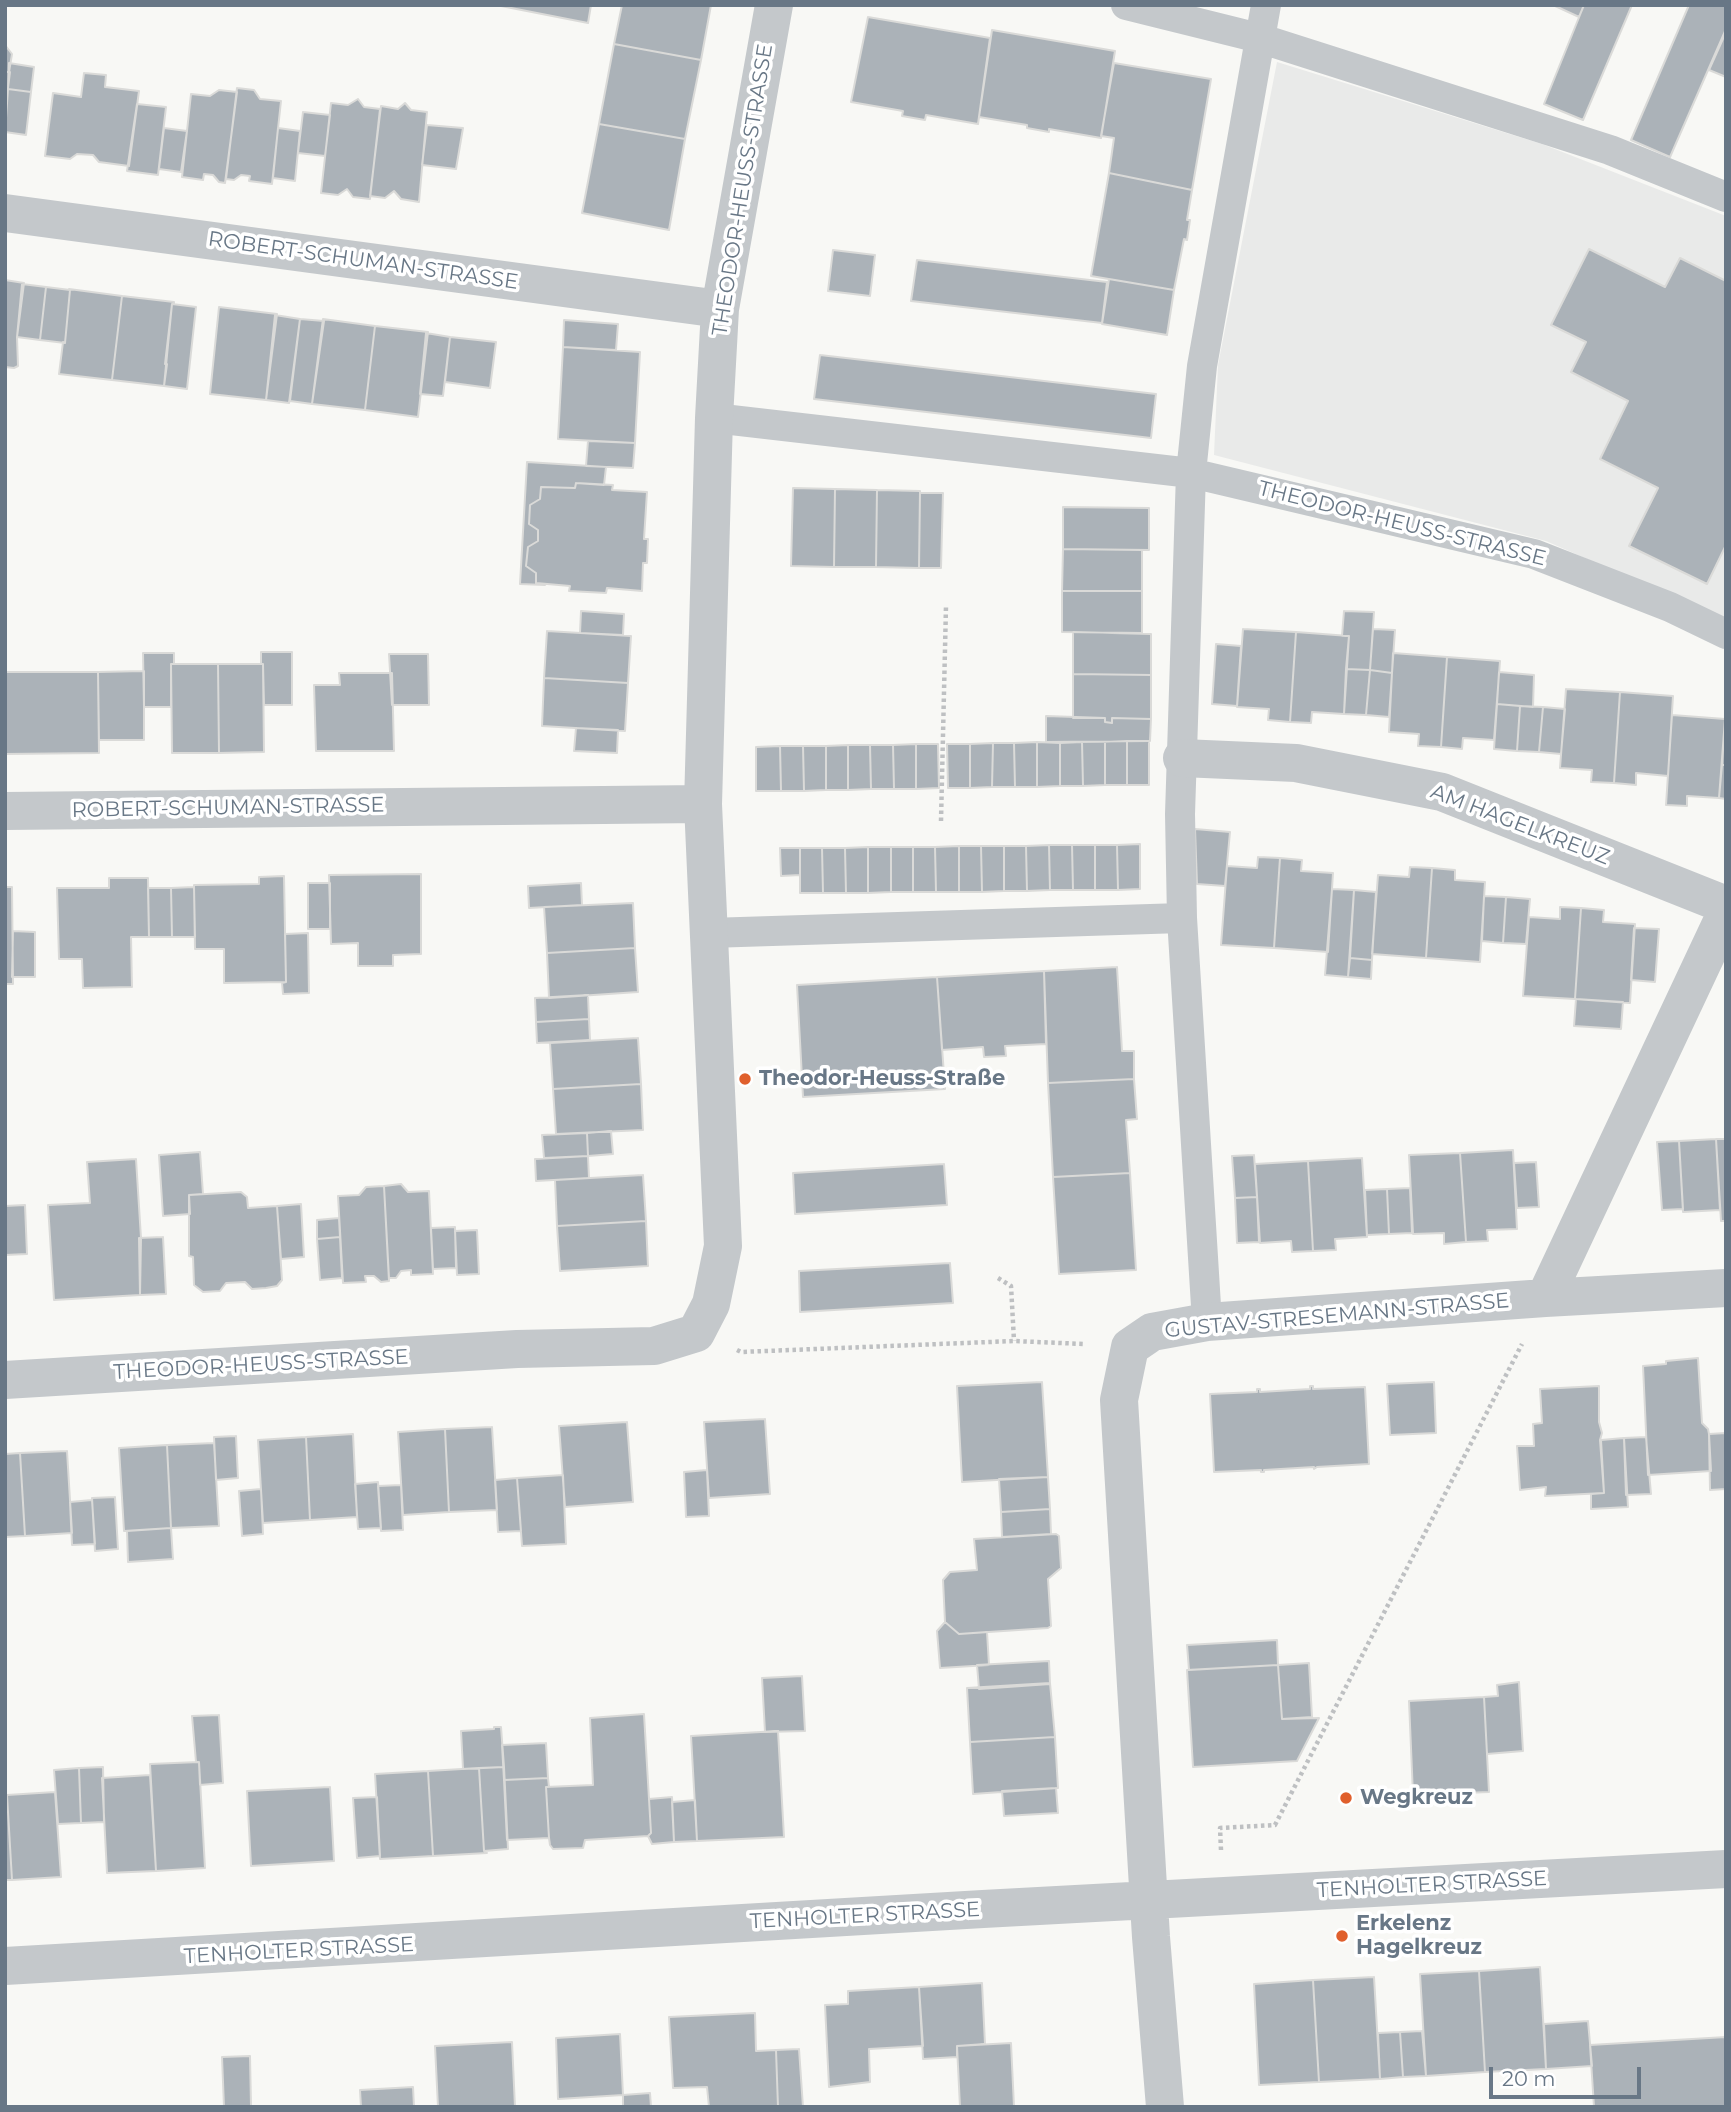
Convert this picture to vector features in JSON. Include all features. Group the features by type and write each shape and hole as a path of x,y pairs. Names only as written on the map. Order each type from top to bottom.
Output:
{"street":[{"name":"THEODOR-HEUSS-STRASSE","path":"5,1380 517,1349 654,1346 696,1333 710,1304 723,1246 704,804 714,418 720,309 774,5"},
{"name":"ROBERT-SCHUMAN-STRASSE","path":"5,214 720,309"},
{"name":"AM HAGELKREUZ","path":"1182,758 1296,764 1442,792 1726,905"},
{"name":"ROBERT-SCHUMAN-STRASSE","path":"5,811 704,804"},
{"path":"1545,1298 1726,913"},
{"name":"GUSTAV-STRESEMANN-STRASSE","path":"1130,1347 1152,1332 1207,1322 1726,1288"},
{"path":"1130,1347 1119,1400 1149,1900 1165,2107"},
{"name":"TENHOLTER STRASSE","path":"5,1966 1726,1869"}],"lane":[{"path":"1126,5 1258,38 1610,150 1726,197"},
{"path":"1207,1322 1182,918 1182,758 1191,473 1202,366 1258,38 1266,5"},
{"name":"THEODOR-HEUSS-STRASSE","path":"714,418 1191,473 1534,554 1670,607 1726,634"},
{"path":"709,933 1182,918"}],"path":[{"path":"941,821 946,606"},
{"path":"999,1278 1011,1286 1014,1340"},
{"path":"1223,1896 1220,1828 1275,1825 1545,1298"},
{"path":"696,1333 741,1352 1014,1340 1130,1347"}],"shaded area":[{"path":"1277,62 1542,144 1726,216 1726,620 1546,541 1214,455 1218,365"}],"building":[{"path":"496,5 591,5 588,23"},
{"path":"622,5 711,5 701,60 614,44"},
{"path":"1553,5 1584,5 1579,17"},
{"path":"1584,5 1632,5 1583,120 1544,104"},
{"path":"1689,5 1726,5 1726,29 1670,157 1631,140"},
{"path":"868,17 990,38 978,124 926,115 925,120 902,116 903,111 851,102"},
{"path":"992,30 1115,51 1101,138 1049,129 1049,132 1027,128 1027,125 979,117"},
{"path":"1726,32 1726,77 1709,70"},
{"path":"614,44 701,60 685,139 599,124"},
{"path":"5,45 12,54 9,72 5,72"},
{"path":"9,63 34,67 31,92 8,89"},
{"path":"1114,63 1211,79 1192,190 1109,173 1114,138 1101,136"},
{"path":"5,72 10,72 5,112"},
{"path":"84,73 106,75 105,87 139,91 129,166 99,162 93,155 77,154 70,159 45,156 53,93 81,97"},
{"path":"237,88 254,90 260,99 281,101 272,184 249,181 250,176 241,175 234,180 226,179"},
{"path":"8,89 31,92 26,135 5,132"},
{"path":"219,90 237,92 225,183 219,182 213,175 204,174 203,180 182,177 191,94 210,96"},
{"path":"358,99 364,107 380,109 370,199 353,197 347,189 338,195 321,193 331,103 348,105"},
{"path":"405,103 411,110 427,112 419,202 401,199 394,191 385,198 370,196 381,106 398,109"},
{"path":"137,104 166,107 158,175 127,171"},
{"path":"303,112 330,115 325,156 298,153"},
{"path":"599,124 685,139 669,230 582,213"},
{"path":"427,125 463,128 456,169 422,165"},
{"path":"164,128 187,131 181,172 159,169"},
{"path":"278,128 300,131 295,181 273,178"},
{"path":"1109,173 1192,190 1187,240 1184,239 1174,290 1091,276"},
{"path":"1589,249 1665,287 1680,258 1726,281 1726,545 1707,584 1629,546 1658,488 1600,459 1628,401 1571,372 1586,342 1551,325"},
{"path":"833,250 875,255 870,296 828,291"},
{"path":"917,260 1107,282 1102,323 911,301"},
{"path":"1109,279 1174,290 1167,335 1102,324"},
{"path":"5,280 24,283 17,337 18,366 14,368 5,367"},
{"path":"22,284 46,287 40,340 17,337"},
{"path":"46,287 70,290 65,343 40,340"},
{"path":"69,289 122,296 112,380 59,374 63,342 65,343"},
{"path":"122,296 174,302 164,386 112,380"},
{"path":"172,304 196,307 187,389 164,386"},
{"path":"219,307 277,314 266,400 210,394"},
{"path":"275,315 300,319 289,403 266,400"},
{"path":"300,319 324,321 312,404 290,401"},
{"path":"323,319 375,326 365,410 312,404"},
{"path":"564,320 618,324 616,350 563,347"},
{"path":"375,326 428,332 418,417 365,410"},
{"path":"426,333 450,337 443,396 420,394"},
{"path":"450,337 496,342 490,388 445,382"},
{"path":"563,347 640,352 635,443 558,439"},
{"path":"820,355 1156,394 1151,438 814,399"},
{"path":"588,441 635,443 633,468 586,466"},
{"path":"527,462 606,467 604,485 576,483 575,488 541,487 540,499 530,505 529,524 538,530 538,541 528,547 526,566 536,573 536,583 545,585 520,584"},
{"path":"576,483 613,485 612,490 647,492 644,539 648,539 647,563 643,563 642,591 607,588 606,593 569,591 570,586 536,583 536,573 526,566 528,547 538,541 538,530 529,524 530,505 540,499 541,487 575,488"},
{"path":"793,488 835,489 834,567 791,566"},
{"path":"835,489 877,490 876,567 834,567"},
{"path":"877,490 920,491 919,568 876,567"},
{"path":"920,493 943,493 941,568 919,568"},
{"path":"1063,507 1149,508 1149,550 1063,549"},
{"path":"1063,549 1142,550 1142,591 1062,591"},
{"path":"1062,591 1142,591 1142,633 1062,632"},
{"path":"581,611 624,614 623,635 580,633"},
{"path":"1344,611 1374,612 1370,670 1346,669 1349,636 1342,636"},
{"path":"1243,629 1296,632 1290,722 1268,720 1269,709 1237,707"},
{"path":"1373,629 1395,630 1392,673 1370,670"},
{"path":"547,631 631,636 628,683 544,678"},
{"path":"1073,632 1151,634 1151,675 1073,674"},
{"path":"1296,632 1349,636 1344,714 1312,712 1311,723 1290,722"},
{"path":"1216,644 1241,646 1237,706 1212,704"},
{"path":"261,652 292,652 292,705 264,705"},
{"path":"143,653 174,653 174,664 171,664 171,707 144,707"},
{"path":"1393,653 1447,657 1441,747 1418,746 1419,734 1389,732"},
{"path":"389,654 428,654 429,705 392,705"},
{"path":"1447,657 1500,661 1494,740 1463,738 1462,749 1441,747"},
{"path":"171,664 218,664 219,753 172,753"},
{"path":"218,664 263,664 264,752 219,753"},
{"path":"1346,669 1370,670 1366,715 1344,714"},
{"path":"1370,670 1392,673 1389,717 1366,715"},
{"path":"144,671 144,740 99,740 98,672"},
{"path":"5,672 98,672 99,753 5,754"},
{"path":"1499,672 1534,675 1533,707 1497,704"},
{"path":"339,673 392,673 394,751 316,751 314,685 340,685"},
{"path":"1073,674 1151,675 1151,719 1112,718 1112,723 1105,722 1105,718 1073,718"},
{"path":"544,678 628,683 625,731 542,726"},
{"path":"1566,689 1620,692 1614,783 1591,782 1592,770 1560,768"},
{"path":"1620,692 1673,696 1668,776 1636,773 1636,785 1614,783"},
{"path":"1497,704 1520,706 1517,751 1494,749"},
{"path":"1520,706 1543,707 1539,752 1517,751"},
{"path":"1543,707 1565,709 1561,754 1539,752"},
{"path":"1672,715 1725,719 1719,798 1687,796 1687,806 1666,805"},
{"path":"1046,716 1105,718 1105,722 1112,723 1112,718 1151,719 1150,741 1046,742"},
{"path":"1725,719 1726,765 1722,765"},
{"path":"576,728 618,730 617,753 574,751"},
{"path":"1127,741 1127,785 1105,785 1105,742"},
{"path":"1127,741 1149,741 1149,785 1127,785"},
{"path":"1037,742 1037,787 1015,787 1014,743"},
{"path":"1037,742 1060,743 1060,786 1037,787"},
{"path":"1082,742 1105,742 1105,785 1083,786"},
{"path":"1082,742 1083,786 1060,786 1060,743"},
{"path":"993,743 1014,743 1015,787 992,787"},
{"path":"993,743 992,787 970,788 970,744"},
{"path":"916,744 916,789 894,789 893,745"},
{"path":"916,744 938,744 939,788 916,789"},
{"path":"947,744 970,744 970,788 948,788"},
{"path":"848,745 870,745 871,789 848,790"},
{"path":"848,745 848,790 826,790 826,746"},
{"path":"870,745 893,745 894,789 871,789"},
{"path":"780,746 803,746 804,791 781,791"},
{"path":"780,746 781,791 756,791 756,747"},
{"path":"803,746 826,746 826,790 804,791"},
{"path":"1722,765 1726,765 1726,799 1719,798"},
{"path":"1195,829 1230,832 1225,886 1197,884"},
{"path":"1140,844 1140,889 1118,890 1117,845"},
{"path":"1049,845 1072,845 1073,890 1050,890"},
{"path":"1049,845 1050,890 1027,891 1026,846"},
{"path":"1072,845 1095,845 1095,890 1073,890"},
{"path":"1095,845 1117,845 1118,890 1095,890"},
{"path":"959,846 981,846 982,892 959,892"},
{"path":"959,846 959,892 936,892 935,847"},
{"path":"981,846 1004,846 1004,891 982,892"},
{"path":"1004,846 1026,846 1027,891 1004,891"},
{"path":"868,847 891,847 891,892 868,893"},
{"path":"868,847 868,893 846,893 845,848"},
{"path":"891,847 913,847 913,892 891,892"},
{"path":"913,847 935,847 936,892 913,892"},
{"path":"780,848 800,848 800,875 781,876"},
{"path":"800,848 822,848 823,893 800,893"},
{"path":"822,848 845,848 846,893 823,893"},
{"path":"1258,857 1280,858 1274,948 1221,945 1227,866 1257,868"},
{"path":"1280,858 1302,860 1301,871 1333,873 1328,952 1274,948"},
{"path":"1410,867 1432,868 1426,958 1372,954 1378,875 1409,877"},
{"path":"1432,868 1455,870 1455,880 1485,882 1480,962 1426,958"},
{"path":"421,874 421,954 393,955 393,966 358,966 358,943 331,944 329,875"},
{"path":"284,876 286,982 224,983 224,949 195,949 194,885 259,884 259,877"},
{"path":"109,878 148,878 149,937 131,937 132,987 83,988 82,959 59,959 57,888 109,888"},
{"path":"308,883 330,883 330,929 308,929"},
{"path":"581,883 582,905 529,908 528,886"},
{"path":"5,887 12,887 13,984 5,984"},
{"path":"194,887 195,937 172,937 171,888"},
{"path":"148,888 171,888 172,937 149,937"},
{"path":"1332,889 1354,890 1348,977 1325,975"},
{"path":"1354,890 1376,892 1372,960 1350,958"},
{"path":"1484,896 1506,897 1503,943 1482,941"},
{"path":"1506,897 1530,899 1526,944 1503,943"},
{"path":"633,903 635,948 547,953 544,907"},
{"path":"1560,907 1581,908 1575,999 1523,996 1529,917 1560,919"},
{"path":"1581,908 1604,910 1603,922 1635,924 1630,1003 1575,999"},
{"path":"1634,928 1659,929 1655,982 1631,980"},
{"path":"13,931 35,932 35,977 12,977"},
{"path":"308,933 309,993 283,994 282,983 286,982 285,934"},
{"path":"635,948 638,992 549,998 547,953"},
{"path":"1350,958 1372,960 1371,979 1348,977"},
{"path":"1117,967 1122,1051 1134,1051 1134,1079 1048,1083 1044,971"},
{"path":"1044,971 1046,1044 1005,1046 1006,1056 984,1057 983,1047 942,1050 937,977"},
{"path":"937,977 945,1089 803,1097 797,985"},
{"path":"588,995 589,1019 536,1022 535,998"},
{"path":"1576,999 1623,1002 1621,1029 1574,1026"},
{"path":"589,1019 590,1040 537,1043 536,1022"},
{"path":"638,1038 641,1084 553,1089 550,1043"},
{"path":"1134,1079 1137,1119 1126,1120 1130,1173 1053,1177 1048,1083"},
{"path":"641,1084 643,1130 556,1134 553,1089"},
{"path":"611,1131 613,1154 588,1156 587,1133"},
{"path":"587,1133 588,1156 544,1158 542,1135"},
{"path":"1716,1139 1720,1210 1683,1212 1679,1141"},
{"path":"1716,1139 1726,1139 1726,1221 1721,1221"},
{"path":"1679,1141 1683,1209 1662,1210 1657,1142"},
{"path":"1513,1150 1517,1229 1487,1230 1488,1241 1466,1242 1460,1153"},
{"path":"200,1152 203,1194 189,1195 190,1214 163,1216 159,1155"},
{"path":"1460,1153 1466,1242 1444,1244 1444,1233 1413,1234 1409,1155"},
{"path":"1254,1155 1257,1197 1235,1198 1232,1156"},
{"path":"588,1156 589,1178 536,1181 535,1159"},
{"path":"1362,1158 1367,1237 1335,1239 1336,1250 1313,1251 1308,1161"},
{"path":"136,1159 141,1238 140,1295 54,1300 48,1205 90,1203 87,1162"},
{"path":"1308,1161 1313,1251 1292,1252 1291,1241 1260,1243 1255,1164"},
{"path":"1536,1162 1539,1207 1517,1208 1514,1163"},
{"path":"944,1164 947,1205 795,1214 793,1173"},
{"path":"1130,1173 1136,1270 1059,1274 1053,1177"},
{"path":"643,1175 646,1221 557,1226 555,1180"},
{"path":"401,1184 408,1192 429,1191 433,1274 411,1275 411,1270 401,1271 396,1278 389,1278 384,1186"},
{"path":"384,1186 389,1281 381,1282 374,1276 365,1276 366,1282 343,1283 338,1196 359,1195 366,1187"},
{"path":"1410,1188 1412,1233 1389,1234 1387,1189"},
{"path":"1387,1189 1389,1234 1367,1235 1365,1190"},
{"path":"241,1192 247,1197 248,1208 277,1206 282,1280 277,1286 266,1288 252,1289 245,1282 226,1283 220,1291 203,1292 194,1285 193,1257 189,1256 189,1195"},
{"path":"1257,1197 1259,1242 1237,1243 1235,1198"},
{"path":"301,1204 304,1257 281,1259 277,1206"},
{"path":"25,1205 27,1254 5,1255 5,1206"},
{"path":"339,1218 340,1237 317,1239 317,1220"},
{"path":"646,1221 648,1266 560,1271 557,1226"},
{"path":"455,1227 456,1268 433,1269 431,1228"},
{"path":"477,1230 479,1274 457,1275 455,1231"},
{"path":"163,1237 166,1294 140,1295 139,1238"},
{"path":"340,1237 342,1278 320,1280 317,1239"},
{"path":"950,1263 953,1303 800,1312 799,1271"},
{"path":"1698,1358 1702,1423 1709,1434 1711,1471 1648,1475 1643,1366"},
{"path":"1042,1382 1048,1477 962,1482 957,1386"},
{"path":"1434,1382 1436,1433 1390,1435 1387,1384"},
{"path":"1310,1386 1313,1386 1313,1389 1365,1387 1369,1464 1264,1472 1214,1472 1210,1394 1257,1392 1257,1389 1260,1389 1260,1392 1310,1389"},
{"path":"1599,1386 1604,1493 1545,1496 1546,1487 1520,1490 1517,1446 1534,1446 1533,1424 1542,1423 1540,1389"},
{"path":"765,1419 770,1494 709,1498 704,1422"},
{"path":"627,1422 633,1502 565,1507 559,1426"},
{"path":"492,1427 497,1510 449,1512 445,1429"},
{"path":"445,1429 449,1512 403,1515 398,1432"},
{"path":"1726,1433 1726,1489 1710,1490 1709,1434"},
{"path":"353,1434 357,1517 310,1520 306,1437"},
{"path":"236,1436 238,1478 216,1480 214,1437"},
{"path":"306,1437 310,1520 263,1523 258,1440"},
{"path":"1646,1437 1651,1494 1626,1495 1624,1438"},
{"path":"1624,1438 1628,1507 1591,1509 1591,1494 1604,1493 1601,1440"},
{"path":"214,1443 219,1526 171,1528 167,1445"},
{"path":"167,1445 171,1528 124,1531 119,1448"},
{"path":"67,1451 72,1533 25,1536 20,1453"},
{"path":"20,1453 25,1536 5,1537 5,1454"},
{"path":"707,1470 709,1516 686,1517 684,1472"},
{"path":"563,1475 566,1544 522,1546 517,1478"},
{"path":"1048,1477 1050,1509 1001,1512 999,1479"},
{"path":"517,1478 521,1531 498,1532 495,1480"},
{"path":"378,1482 381,1528 358,1529 355,1484"},
{"path":"401,1485 403,1530 381,1531 378,1486"},
{"path":"261,1489 263,1534 242,1536 239,1491"},
{"path":"115,1497 118,1549 95,1551 92,1498"},
{"path":"92,1500 95,1544 72,1545 70,1502"},
{"path":"1050,1509 1051,1534 1002,1537 1001,1512"},
{"path":"171,1528 173,1559 128,1562 127,1531"},
{"path":"1056,1534 1059,1536 1061,1568 1048,1579 1051,1626 959,1634 945,1622 943,1580 950,1572 977,1570 974,1539"},
{"path":"945,1622 959,1634 987,1632 989,1665 940,1668 937,1631"},
{"path":"1277,1640 1278,1665 1189,1670 1187,1645"},
{"path":"1049,1661 1050,1684 979,1689 977,1665"},
{"path":"1309,1663 1312,1717 1282,1719 1278,1665"},
{"path":"1278,1665 1282,1719 1319,1718 1297,1761 1193,1767 1187,1670"},
{"path":"802,1676 805,1731 765,1732 762,1678"},
{"path":"1519,1682 1523,1751 1487,1754 1484,1697 1498,1696 1497,1685"},
{"path":"1050,1683 1055,1737 970,1742 967,1688"},
{"path":"1484,1697 1489,1792 1413,1795 1409,1701"},
{"path":"644,1714 651,1833 648,1836 585,1840 583,1848 553,1849 549,1838 546,1787 593,1785 590,1718"},
{"path":"219,1715 223,1783 200,1785 192,1716"},
{"path":"501,1727 504,1767 463,1769 461,1731"},
{"path":"778,1731 784,1837 697,1841 691,1736"},
{"path":"1055,1737 1058,1788 973,1794 970,1742"},
{"path":"546,1743 548,1778 504,1780 502,1745"},
{"path":"199,1762 205,1868 156,1871 150,1764"},
{"path":"103,1767 104,1822 81,1823 79,1768"},
{"path":"504,1767 508,1849 484,1851 479,1768"},
{"path":"79,1768 81,1823 58,1824 54,1770"},
{"path":"479,1768 484,1851 487,1853 433,1856 428,1771"},
{"path":"428,1771 433,1856 380,1859 375,1774"},
{"path":"150,1775 156,1871 107,1873 102,1778"},
{"path":"548,1778 549,1787 546,1787 549,1838 507,1840 504,1780"},
{"path":"330,1787 334,1861 251,1866 247,1791"},
{"path":"1056,1788 1058,1813 1004,1816 1002,1791"},
{"path":"55,1792 61,1877 12,1880 7,1795"},
{"path":"7,1795 12,1880 5,1880"},
{"path":"377,1797 380,1856 357,1858 353,1798"},
{"path":"672,1797 674,1842 652,1844 648,1836 651,1833 649,1799"},
{"path":"695,1800 697,1841 674,1842 672,1802"},
{"path":"1540,1967 1546,2069 1485,2072 1479,1971"},
{"path":"1479,1971 1485,2072 1426,2076 1420,1974"},
{"path":"1374,1977 1380,2079 1319,2082 1313,1980"},
{"path":"1313,1980 1319,2082 1259,2085 1254,1984"},
{"path":"982,1983 985,2044 957,2046 957,2057 923,2059 919,1987"},
{"path":"919,1987 923,2046 869,2049 870,2082 829,2087 825,2005 848,2004 848,1991"},
{"path":"755,2013 756,2051 776,2050 778,2107 709,2107 707,2087 673,2088 669,2017"},
{"path":"1588,2021 1592,2066 1546,2069 1544,2024"},
{"path":"1422,2031 1426,2076 1403,2077 1400,2032"},
{"path":"1400,2032 1403,2077 1380,2079 1378,2033"},
{"path":"620,2034 623,2095 558,2099 556,2038"},
{"path":"1726,2037 1726,2107 1594,2107 1590,2045"},
{"path":"512,2042 515,2107 438,2107 435,2046"},
{"path":"1011,2043 1014,2107 960,2107 957,2046"},
{"path":"799,2049 803,2107 778,2107 776,2050"},
{"path":"250,2056 251,2106 224,2107 222,2057"},
{"path":"413,2087 414,2107 361,2107 360,2090"},
{"path":"650,2093 651,2107 623,2107 623,2095"}],"place":[{"name":"Theodor-Heuss-Straße","path":"745,1079"},
{"name":"Wegkreuz","path":"1346,1798"},
{"name":"Erkelenz Hagelkreuz","path":"1342,1936"}]}
